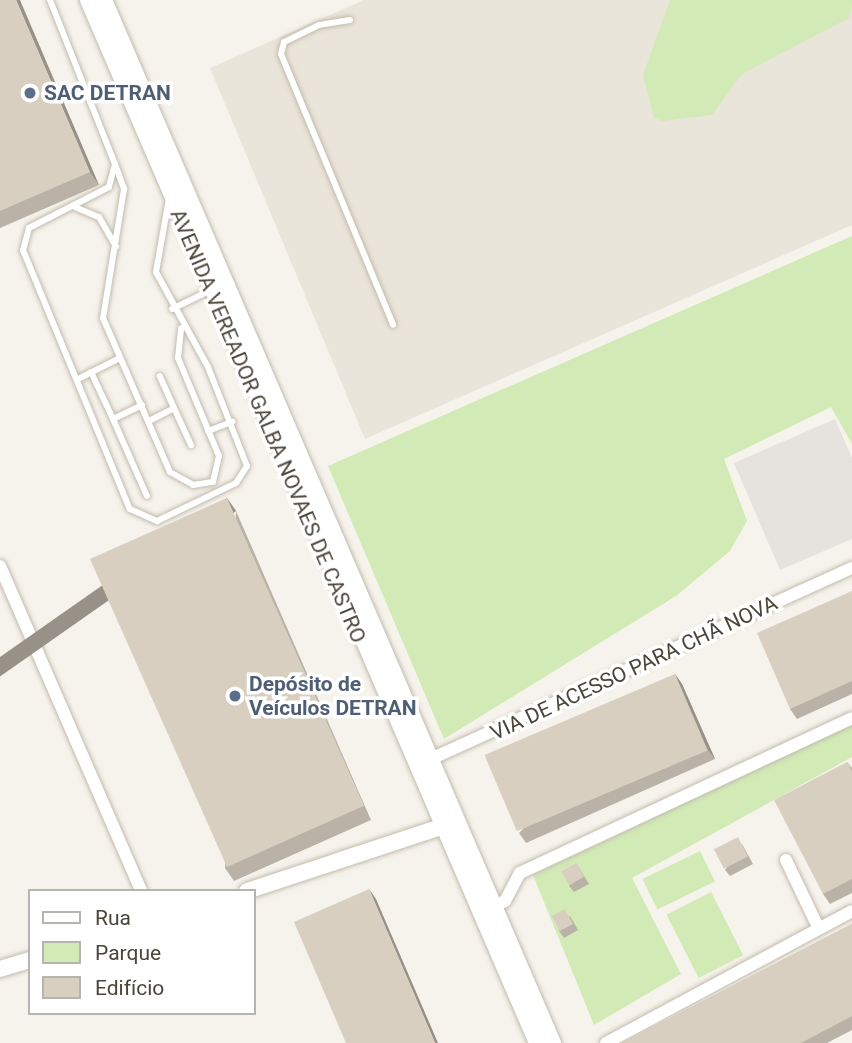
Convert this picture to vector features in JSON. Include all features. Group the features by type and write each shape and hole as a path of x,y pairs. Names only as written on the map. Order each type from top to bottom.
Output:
{"street":[{"name":"AVENIDA VEREADOR GALBA NOVAES DE CASTRO","path":"88,0 170,197 217,287 430,759 449,824 537,1043"},
{"name":"AVENIDA VEREADOR GALBA NOVAES DE CASTRO","path":"104,0 217,287 414,766 449,824 492,907 553,1043"},
{"path":"0,566 140,889"},
{"name":"VIA DE ACESSO PARA CHÃ NOVA","path":"414,766 852,568"},
{"path":"492,907 505,901 520,873 852,718"},
{"path":"253,889 449,824"},
{"path":"786,860 819,929"},
{"path":"606,1043 852,911"},
{"path":"0,970 28,961"}],"lane":[{"path":"50,0 124,189 103,318 170,472 192,485 213,482 219,471 208,431 178,358 181,328"},
{"path":"350,20 319,25 284,42 281,54 393,325"},
{"path":"116,164 109,187 29,228 23,250 130,509 142,519 157,521 244,474 232,422 181,328 156,272 170,197"},
{"path":"74,207 99,218 116,246"},
{"path":"172,309 217,287"},
{"path":"78,379 120,358"},
{"path":"91,372 147,496"},
{"path":"160,376 191,445"},
{"path":"113,419 142,405"},
{"path":"149,421 174,408"},
{"path":"208,431 232,422"}],"shaded area":[{"path":"364,0 852,0 852,225 365,439 210,68"},
{"path":"835,419 852,458 852,539 780,570 734,463"}],"green space":[{"path":"670,0 852,0 852,6 849,18 742,74 712,115 663,121 654,118 643,75"},
{"path":"852,236 852,444 831,407 724,459 747,521 730,551 676,596 444,739 328,466"},
{"path":"852,724 852,757 632,878 681,974 594,1025 533,875"},
{"path":"700,851 715,882 657,910 642,879"},
{"path":"711,892 743,955 699,978 666,915"}],"building":[{"name":"SAC DETRAN","path":"0,0 16,0 90,172 0,211"},
{"name":"Depósito de Veículos DETRAN","path":"227,498 364,806 227,867 90,559"},
{"path":"852,591 852,681 790,709 757,633"},
{"path":"675,674 707,750 517,831 484,755"},
{"path":"847,762 852,771 852,879 823,894 774,800"},
{"path":"738,837 748,857 724,869 714,849"},
{"path":"576,863 584,877 569,885 561,872"},
{"path":"369,889 435,1043 346,1043 294,922"},
{"path":"565,909 573,924 560,931 552,916"},
{"path":"852,924 852,1016 801,1043 622,1043"}],"place":[{"name":"SAC DETRAN","path":"30,93"},
{"name":"Depósito de Veículos DETRAN","path":"235,696"}]}
